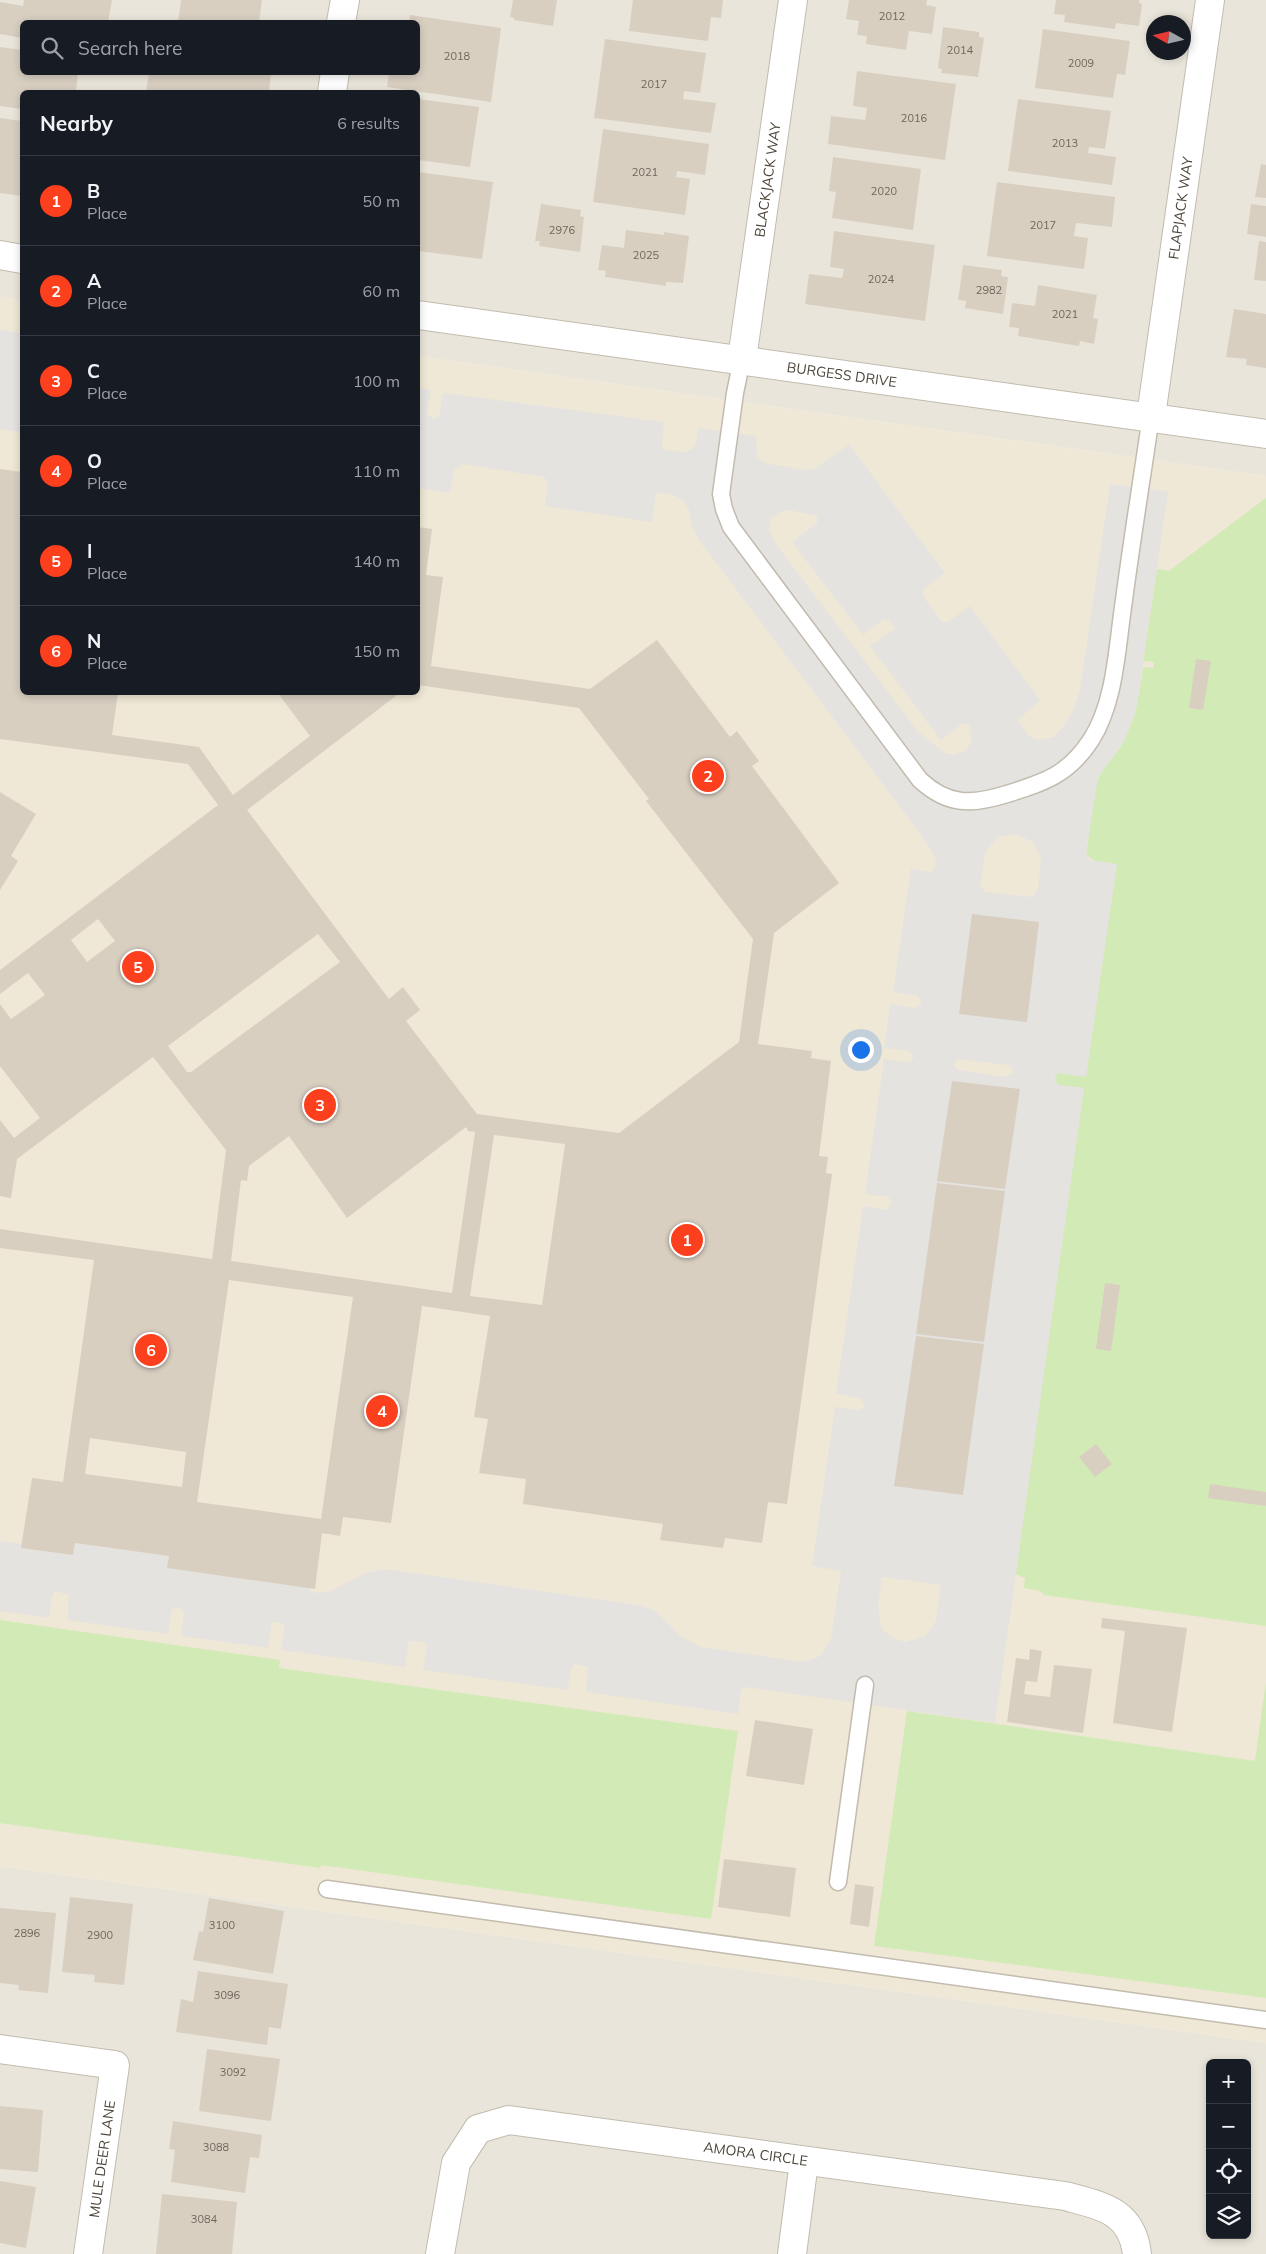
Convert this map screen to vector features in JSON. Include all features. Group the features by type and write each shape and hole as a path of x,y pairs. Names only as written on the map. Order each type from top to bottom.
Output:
{"street":[{"path":"342,20 345,0"},
{"name":"BLACKJACK WAY","path":"742,359 792,0"},
{"name":"FLAPJACK WAY","path":"1151,416 1210,0"},
{"path":"332,90 334,75"},
{"path":"0,255 20,259"},
{"name":"BURGESS DRIVE","path":"420,315 1151,416 1266,434"},
{"name":"MULE DEER LANE","path":"0,2049 115,2065 88,2254"},
{"name":"AMORA CIRCLE","path":"440,2254 456,2163 478,2129 509,2120 804,2162 1065,2196 1112,2209 1135,2236 1137,2254"},
{"path":"792,2254 804,2162"}],"lane":[{"path":"742,359 733,403 721,494 731,527 920,780 934,793 949,799 965,802 987,800 1058,776 1075,760 1091,740 1099,724 1112,680 1151,416"},
{"path":"838,1882 865,1685"},
{"path":"327,1889 1266,2020"}],"shaded area":[{"path":"0,0 1266,0 1266,476 420,356 420,90 20,90 20,300 0,297"},
{"path":"0,297 20,300 20,695 420,695 420,356 1266,476 1266,2043 0,1866"},
{"path":"0,330 20,333 20,433 0,429"},
{"path":"420,388 431,390 427,413 433,419 439,416 443,393 664,422 662,444 664,450 683,452 692,449 696,444 698,428 756,436 757,456 764,463 804,470 816,468 849,444 945,573 923,590 923,596 939,618 943,622 948,622 970,606 1040,700 1018,720 1028,735 1038,740 1054,737 1063,727 1073,711 1080,690 1110,484 1168,492 1136,711 1124,741 1098,777 1086,851 1090,860 1117,864 1086,1077 1058,1073 1054,1079 1058,1085 1084,1088 995,1723 746,1687 741,1690 738,1714 586,1692 588,1667 575,1664 571,1668 568,1690 423,1670 427,1646 424,1642 409,1641 405,1667 281,1650 285,1624 272,1622 268,1648 181,1636 184,1613 180,1608 172,1609 168,1634 67,1620 69,1595 56,1591 52,1596 49,1618 0,1611 0,1541 22,1544 22,1548 73,1555 75,1543 169,1556 167,1568 310,1588 310,1591 316,1593 329,1592 366,1573 385,1569 638,1605 656,1611 683,1638 701,1647 797,1661 807,1661 820,1656 831,1639 841,1571 812,1566 835,1407 860,1410 864,1406 860,1398 836,1394 863,1206 887,1210 892,1202 888,1197 865,1194 884,1059 907,1062 911,1061 914,1056 909,1051 884,1048 890,1004 914,1008 921,1004 917,996 893,992 911,869 931,872 936,866 935,857 921,835 699,540 692,527 689,510 683,500 671,494 656,493 652,522 545,506 548,483 544,477 463,464 454,470 450,493 420,488","holes":["789,510 817,516 817,523 792,542 863,635 884,619 890,621 895,629 870,646 941,740 962,724 969,725 972,739 967,750 955,755 945,753 918,732 773,540 769,530 771,519 780,512","1015,834 1033,842 1041,857 1038,890 1033,897 985,892 980,885 986,850 999,837","957,1059 1008,1065 1012,1068 1013,1073 1006,1077 959,1070 954,1066","882,1577 941,1585 936,1621 925,1636 905,1642 893,1638 882,1629 878,1608"]},
{"path":"0,1866 1266,2043 1266,2254 0,2254"}],"green space":[{"path":"1266,498 1266,1626 1044,1595 1040,1591 1024,1588 1025,1578 1015,1574 1083,1088 1058,1085 1054,1077 1058,1073 1086,1076 1116,864 1094,861 1086,854 1096,785 1103,771 1119,749 1133,719 1143,667 1153,668 1154,662 1143,661 1157,569 1169,571"},
{"path":"0,1620 280,1660 279,1668 738,1731 711,1919 321,1865 320,1868 0,1823"},
{"path":"1266,1682 1266,1998 874,1946 907,1711 1255,1761"}],"building":[{"path":"24,0 112,0 108,20 20,20 20,38 0,34 0,2 23,6"},
{"path":"181,0 262,0 259,20 178,20"},
{"path":"513,0 557,0 553,26 514,20 514,18 510,17"},
{"path":"633,0 723,0 721,18 711,17 708,41 629,31"},
{"path":"849,0 927,0 926,5 936,7 932,34 909,31 906,50 866,44 867,36 857,35 859,21 846,19"},
{"path":"1056,0 1139,0 1139,3 1142,4 1139,26 1116,23 1115,29 1064,22 1065,15 1054,14"},
{"path":"410,15 501,28 491,102 420,92 420,90 387,87 389,75 420,75 420,20 409,20"},
{"path":"943,27 979,32 979,37 984,38 978,77 941,73 942,69 938,68"},
{"path":"1043,29 1130,41 1125,75 1117,74 1113,98 1035,88"},
{"path":"605,39 706,53 700,93 684,91 683,99 716,103 711,133 594,118"},
{"path":"0,47 20,50 20,75 78,75 76,90 20,90 20,109 0,106"},
{"path":"857,71 956,84 945,160 828,144 831,116 865,120 867,108 853,106"},
{"path":"149,75 271,75 269,90 146,90"},
{"path":"420,99 479,107 470,167 420,160"},
{"path":"1018,99 1111,111 1105,149 1089,147 1088,153 1116,157 1112,185 1008,171"},
{"path":"0,118 20,121 20,196 0,193"},
{"path":"603,129 709,144 705,175 677,171 676,177 690,179 685,215 593,202"},
{"path":"833,157 921,169 913,230 832,218 836,192 829,191"},
{"path":"1261,164 1266,165 1266,198 1255,197"},
{"path":"420,172 493,182 482,259 420,251"},
{"path":"997,182 1115,197 1112,227 1076,223 1074,236 1088,238 1084,269 987,256"},
{"path":"541,204 581,210 580,216 584,217 580,252 539,246 540,241 535,241"},
{"path":"1251,204 1266,206 1266,237 1247,234"},
{"path":"626,230 664,235 664,232 689,236 683,283 666,282 666,286 605,277 606,271 598,270 602,245 624,248"},
{"path":"834,231 935,245 925,321 805,304 809,274 842,278 844,269 830,267"},
{"path":"1259,241 1266,242 1266,281 1254,280"},
{"path":"963,265 1002,270 1001,276 1008,277 1003,314 965,308 966,301 958,300"},
{"path":"1038,285 1097,295 1093,318 1098,319 1094,344 1080,341 1079,346 1018,336 1019,328 1009,327 1012,303 1035,306"},
{"path":"1234,309 1266,314 1266,368 1246,365 1247,359 1226,357"},
{"path":"0,469 20,472 20,695 118,695 112,735 199,747 233,795 310,736 279,695 397,695 247,810 389,999 403,987 420,1010 406,1021 477,1114 619,1133 739,1042 753,939 646,801 649,799 579,708 420,685 420,527 432,529 426,575 443,577 431,666 590,689 657,640 730,737 737,731 759,761 752,766 839,883 774,933 758,1044 812,1051 811,1058 831,1061 819,1156 828,1157 826,1173 832,1174 787,1504 768,1502 762,1543 725,1538 723,1548 660,1540 663,1524 523,1504 526,1479 479,1473 488,1419 474,1417 490,1316 422,1306 391,1523 343,1517 340,1536 322,1533 315,1589 167,1568 169,1556 75,1543 73,1555 21,1548 32,1478 63,1482 94,1260 0,1248 0,1229 212,1259 226,1150 153,1057 17,1159 11,1198 0,1196 0,1120 14,1138 40,1118 0,1066 0,1004 11,1019 45,995 28,973 0,994 0,970 218,805 188,764 0,739","holes":["98,919 115,941 87,962 71,940","318,934 340,962 191,1072 187,1072 168,1046","466,1127 468,1131 475,1132 452,1293 231,1261 241,1180 247,1181 249,1166 289,1136 347,1218","494,1135 565,1144 542,1305 470,1296","229,1280 353,1297 321,1519 197,1502","90,1438 186,1452 182,1487 85,1474"]},
{"path":"1196,659 1211,661 1203,710 1189,708"},
{"path":"0,792 36,814 11,856 18,861 0,890"},
{"path":"972,914 1039,922 1027,1022 959,1014"},
{"path":"952,1081 1020,1089 1005,1189 937,1181"},
{"path":"937,1183 1005,1191 984,1342 916,1334"},
{"path":"1105,1283 1120,1285 1111,1351 1096,1349"},
{"path":"916,1336 984,1344 963,1495 894,1486"},
{"path":"1096,1444 1112,1464 1095,1477 1079,1457"},
{"path":"1210,1484 1266,1492 1266,1506 1208,1498"},
{"path":"1102,1618 1187,1628 1172,1732 1113,1723 1125,1631 1101,1628"},
{"path":"1030,1649 1042,1651 1037,1682 1026,1681 1024,1694 1050,1697 1054,1665 1092,1669 1083,1733 1007,1722 1016,1658 1029,1660"},
{"path":"755,1720 813,1729 804,1785 746,1776"},
{"path":"724,1859 796,1868 790,1917 718,1907"},
{"path":"855,1884 874,1887 869,1927 850,1924"},
{"path":"70,1897 133,1904 124,1985 94,1982 95,1975 62,1972"},
{"path":"209,1898 284,1911 273,1974 193,1960 199,1931 203,1932"},
{"path":"0,1908 56,1913 48,1993 18,1990 19,1985 0,1983"},
{"path":"198,1971 288,1984 281,2029 269,2027 267,2045 176,2032 181,1999 193,2002"},
{"path":"207,2049 280,2059 271,2121 199,2111"},
{"path":"0,2106 43,2110 38,2172 0,2169"},
{"path":"173,2121 262,2135 259,2158 250,2157 245,2193 171,2182 175,2150 169,2149"},
{"path":"0,2181 36,2187 26,2248 0,2243"},
{"path":"162,2194 237,2202 232,2254 156,2254"}],"place":[{"name":"A","path":"708,776"},
{"name":"I","path":"138,967"},
{"name":"C","path":"320,1105"},
{"name":"B","path":"687,1240"},
{"name":"N","path":"151,1350"},
{"name":"O","path":"382,1411"}]}
